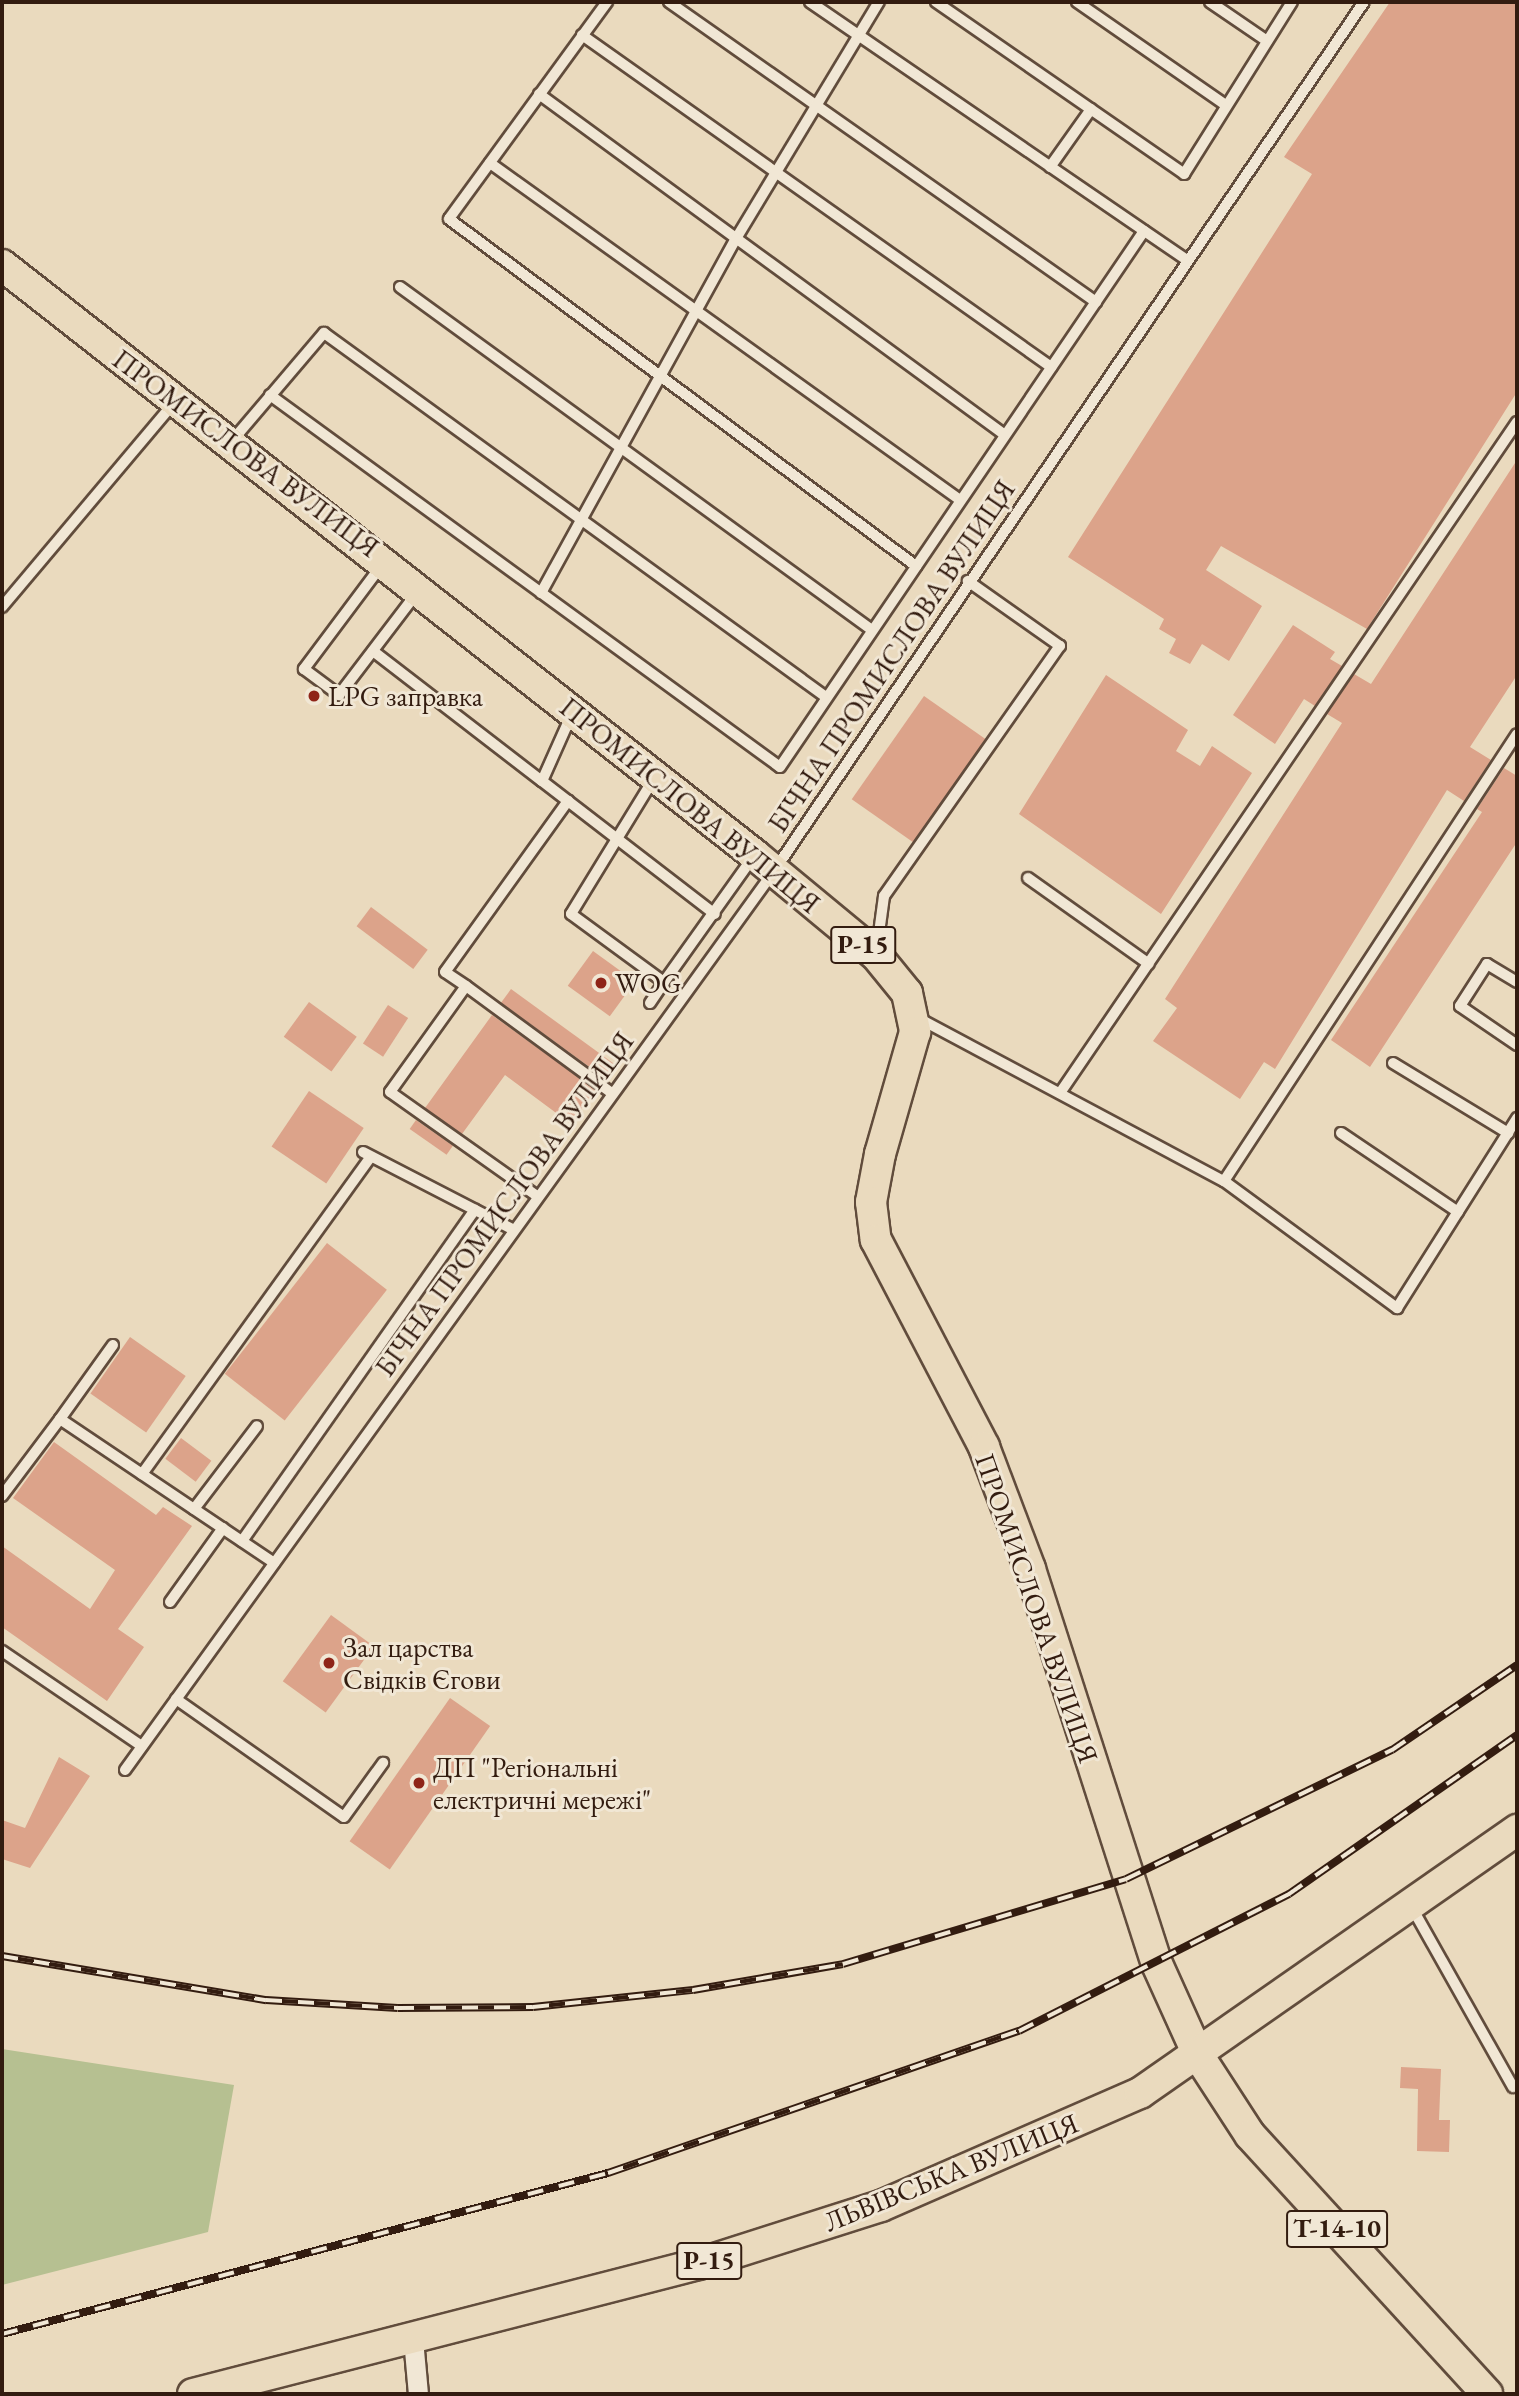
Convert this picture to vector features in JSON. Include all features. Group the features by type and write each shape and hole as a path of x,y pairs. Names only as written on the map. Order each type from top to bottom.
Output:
{"main road":[{"name":"ПРОМИСЛОВА ВУЛИЦЯ","path":"2,265 230,444 421,587 572,712 876,955 907,993 913,1015 910,1059 872,1202 876,1240 984,1447 1030,1569 1126,1879 1198,2055"},
{"name":"ЛЬВІВСЬКА ВУЛИЦЯ","path":"193,2394 699,2264 881,2206 1140,2093 1517,1830"},
{"name":"Т-14-10","path":"1198,2055 1250,2135 1487,2394"}],"street":[{"path":"413,2339 418,2394"}],"lane":[{"path":"607,2 449,219 660,379 916,566"},
{"path":"669,2 1096,302"},
{"path":"810,2 1187,260"},
{"path":"541,593 624,450 737,237 879,2"},
{"path":"936,2 1184,174 1292,2"},
{"path":"1077,2 1226,105"},
{"path":"1210,2 1267,41"},
{"name":"БІЧНА ПРОМИСЛОВА ВУЛИЦЯ","path":"125,1770 613,1094 764,863 968,581 1364,2"},
{"path":"582,35 1051,367"},
{"path":"539,94 1005,435"},
{"path":"1050,167 1091,109"},
{"path":"490,163 960,500"},
{"path":"270,396 780,766 1144,231"},
{"path":"400,287 872,630"},
{"path":"230,444 324,333 826,697"},
{"path":"2,607 175,401"},
{"path":"1060,1093 1517,422"},
{"path":"386,560 304,669 339,695 421,587"},
{"path":"876,955 884,896 1060,646 968,581"},
{"path":"373,650 715,914"},
{"path":"542,781 572,712"},
{"path":"1224,1181 1517,734"},
{"path":"655,777 571,914 664,982"},
{"path":"568,801 445,972 613,1094"},
{"path":"650,1003 715,914 764,863"},
{"path":"1028,878 1149,964"},
{"path":"1517,982 1488,964 1460,1006 1517,1045"},
{"path":"466,986 390,1092 537,1196"},
{"path":"913,1015 1224,1181 1397,1308 1517,1118"},
{"path":"1393,1063 1508,1133"},
{"path":"1341,1133 1458,1212"},
{"path":"142,1474 367,1155 514,1230"},
{"path":"242,1541 475,1210"},
{"path":"2,1496 113,1345"},
{"path":"60,1419 274,1563"},
{"path":"194,1509 257,1426"},
{"path":"170,1602 223,1528"},
{"path":"2,1651 142,1746"},
{"path":"176,1699 344,1817 383,1763"},
{"path":"1410,1906 1513,2087"}],"green space":[{"path":"2,2049 234,2085 208,2232 2,2285"}],"building":[{"path":"1390,2 1517,2 1517,392 1367,629 1221,546 1206,570 1262,606 1229,661 1202,644 1190,664 1169,653 1176,639 1159,629 1164,619 1068,557 1312,174 1284,157"},
{"path":"1517,460 1517,675 1470,747 1491,760 1464,801 1447,790 1275,1069 1264,1062 1240,1099 1153,1041 1177,1008 1165,999 1342,723 1327,714 1354,674 1371,684"},
{"path":"1293,625 1335,652 1330,659 1342,666 1315,706 1304,699 1275,744 1233,715"},
{"path":"1106,675 1188,730 1176,751 1200,766 1212,746 1252,773 1161,914 1019,814"},
{"path":"924,696 985,739 913,842 852,799"},
{"path":"1504,768 1517,776 1517,842 1370,1067 1331,1040 1482,812 1477,809"},
{"path":"371,907 428,950 413,969 357,926"},
{"name":"WOG","path":"593,951 635,982 610,1016 568,986"},
{"path":"511,989 615,1065 605,1079 501,1003"},
{"path":"309,1002 357,1037 331,1071 284,1037"},
{"path":"388,1005 408,1018 383,1057 363,1044"},
{"path":"492,1015 596,1090 571,1124 505,1075 462,1134 425,1108"},
{"path":"309,1091 364,1128 326,1183 272,1147"},
{"path":"416,1120 453,1146 447,1155 410,1129"},
{"path":"327,1243 387,1290 285,1421 225,1374"},
{"path":"130,1337 186,1376 146,1433 90,1394"},
{"path":"181,1438 211,1461 196,1482 165,1459"},
{"path":"54,1442 156,1515 163,1507 192,1526 118,1629 144,1647 107,1701 2,1627 2,1546 90,1609 115,1570 13,1498"},
{"name":"Зал царства Свідків Єгови","path":"331,1615 374,1646 326,1712 283,1681"},
{"name":"ДП \"Регіональні електричні мережі\"","path":"450,1698 490,1726 390,1869 350,1841"},
{"path":"59,1757 90,1776 30,1868 2,1859 2,1820 25,1828"},
{"path":"1401,2067 1441,2069 1439,2120 1450,2120 1449,2152 1417,2151 1418,2089 1400,2088"}],"railway":[{"path":"2,1956 266,2000 398,2008 533,2007 693,1990 843,1964 1126,1879 1392,1750 1517,1665"},
{"path":"2,2334 608,2173 1019,2031 1289,1894 1517,1735"}],"place":[{"name":"LPG заправка","path":"314,696"},
{"name":"WOG","path":"601,983"},
{"name":"Зал царства Свідків Єгови","path":"329,1663"},
{"name":"ДП \"Регіональні електричні мережі\"","path":"419,1783"}]}
